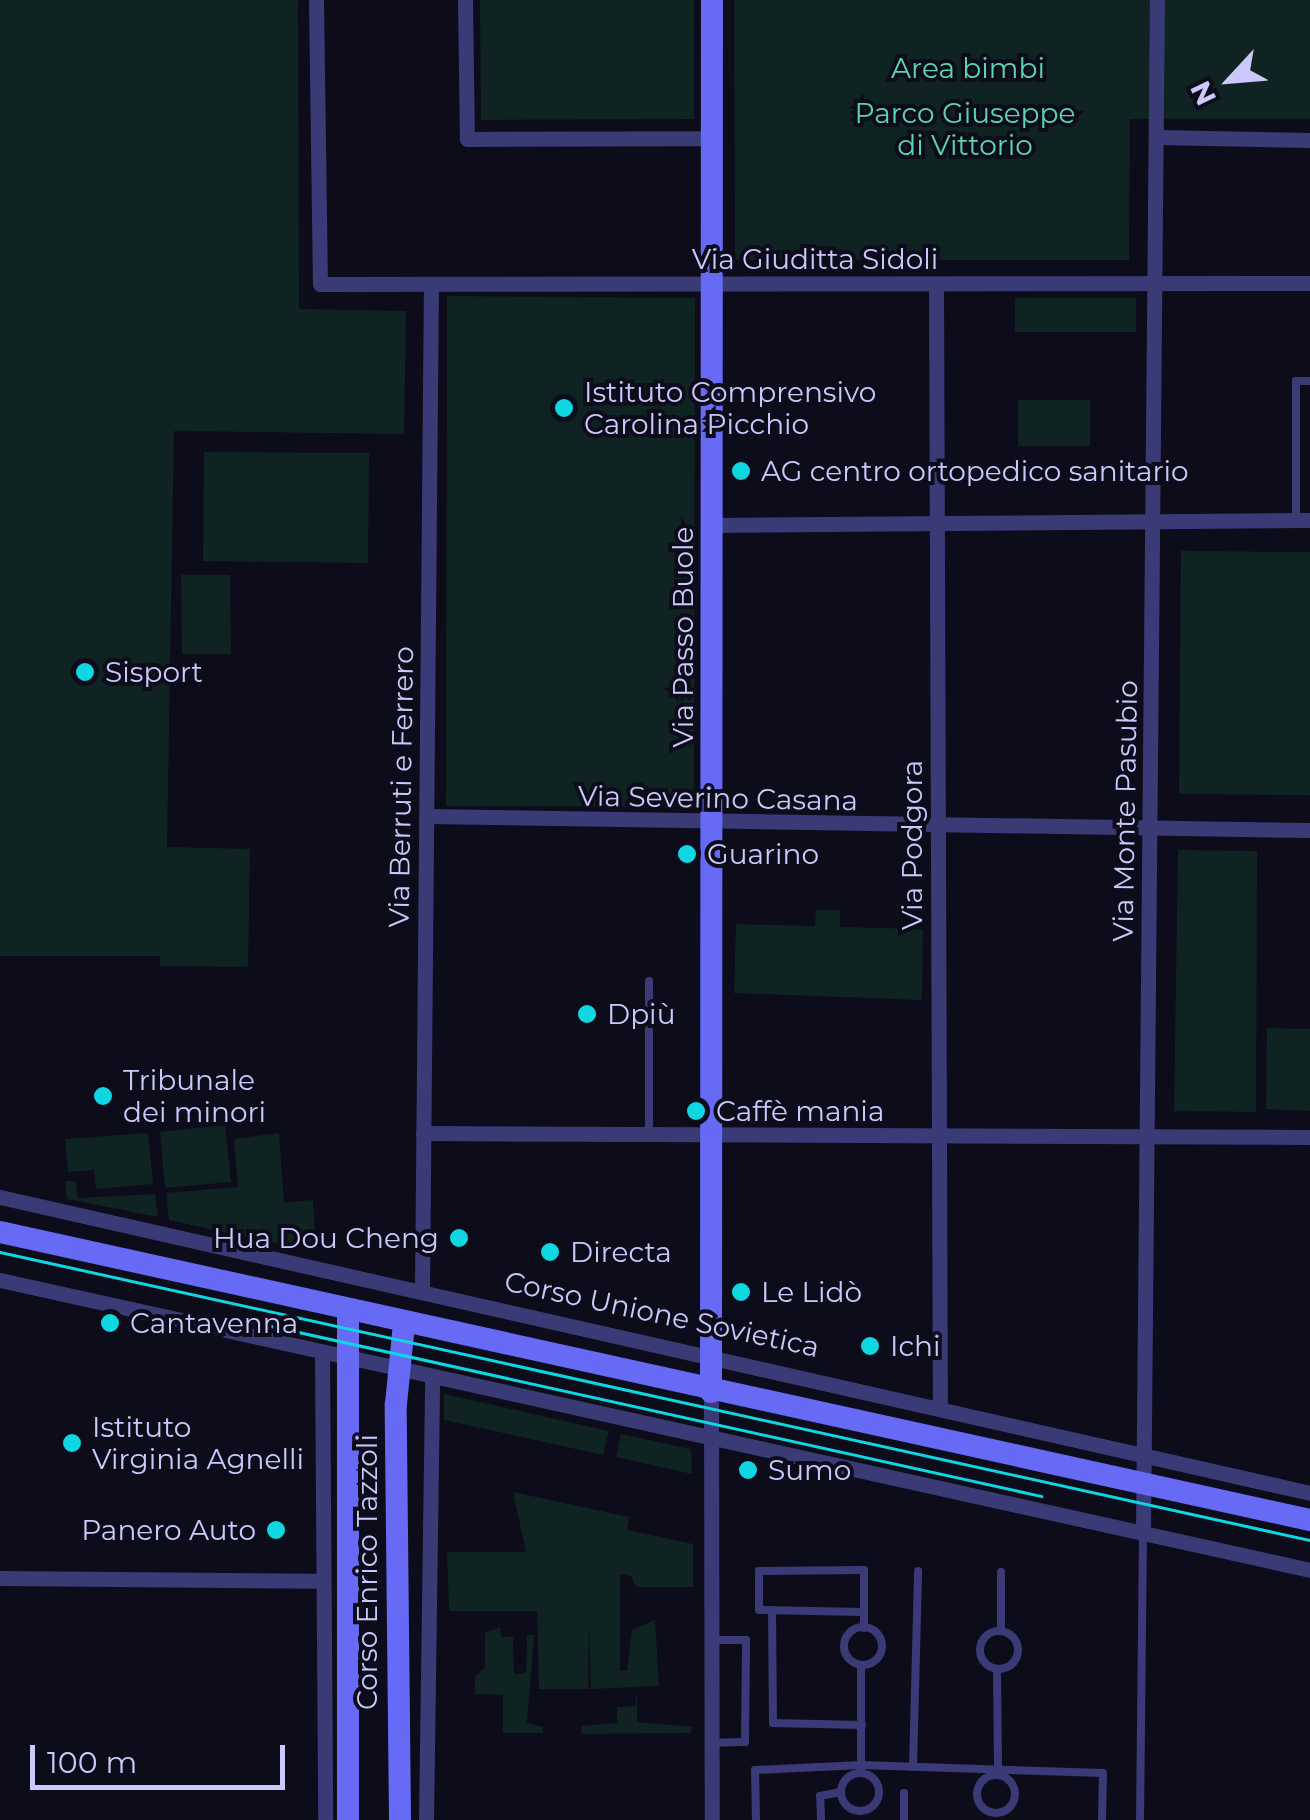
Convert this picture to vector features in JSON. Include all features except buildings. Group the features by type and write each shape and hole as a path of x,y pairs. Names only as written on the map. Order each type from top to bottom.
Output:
{"street":[{"name":"Via Giuditta Sidoli","path":"316,0 320,284 1310,283"},
{"path":"465,0 468,139 712,138"},
{"name":"Via Passo Buole","path":"711,1392 712,0"},
{"name":"Via Monte Pasubio","path":"1144,1485 1144,1138 1158,0"},
{"path":"1156,137 1310,140"},
{"name":"Via Berruti e Ferrero","path":"422,1291 431,284"},
{"name":"Via Podgora","path":"936,284 936,1138 940,1406"},
{"path":"713,525 1303,521"},
{"name":"Via Severino Casana","path":"426,816 714,824 1310,830"},
{"path":"423,1133 1310,1137"},
{"name":"Corso Unione Sovietica","path":"0,1197 1310,1492"},
{"path":"0,1232 711,1392 1310,1520"},
{"name":"Corso Enrico Tazzoli","path":"348,1820 348,1310 356,1276"},
{"path":"0,1280 432,1380 1310,1570"},
{"name":"Corso Enrico Tazzoli","path":"400,1820 398,1372 404,1324"},
{"name":"Corso Enrico Tazzoli","path":"322,1354 320,1581 325,1820"},
{"path":"426,1820 432,1380"},
{"path":"711,1392 712,1820"},
{"path":"1143,1532 1144,1485"},
{"path":"0,1578 320,1581"}],"lane":[{"path":"1303,521 1296,381 1310,381"},
{"path":"1296,434 1310,433"},
{"path":"649,981 649,1135"},
{"path":"1140,1820 1143,1532"},
{"path":"864,1612 760,1610 759,1571 864,1570 864,1612 864,1628"},
{"path":"913,1767 918,1571"},
{"path":"1000,1631 1001,1572"},
{"path":"772,1610 774,1723 862,1726"},
{"path":"861,1665 875,1661 882,1648 877,1634 864,1628 850,1633 844,1646 861,1665 861,1769"},
{"path":"1000,1631 1014,1638 1018,1652 1011,1664 998,1668 985,1662 980,1650 986,1636 1000,1631"},
{"path":"712,1640 746,1640 744,1742 712,1743"},
{"path":"998,1668 998,1773"},
{"path":"756,1820 755,1770 913,1767 998,1773 1103,1773 1102,1820"},
{"path":"861,1769 874,1780 879,1794 872,1806 859,1815 846,1805 842,1792 847,1778 861,1769"},
{"path":"998,1773 1011,1782 1015,1796 1008,1809 996,1817 978,1794 984,1780 998,1773"},
{"path":"821,1820 820,1796 842,1792"},
{"path":"904,1793 904,1820"}],"green space":[{"name":"Sisport","path":"0,0 298,0 299,309 406,311 404,434 174,431 167,847 250,849 248,967 160,966 160,956 0,956"},
{"path":"480,0 694,0 694,119 481,120"},
{"name":"Parco Giuseppe di Vittorio","path":"734,0 1310,0 1310,119 1130,119 1129,260 735,260"},
{"path":"447,296 695,298 694,807 446,806"},
{"path":"1015,298 1136,298 1136,332 1015,332"},
{"path":"1018,400 1090,400 1090,446 1018,446"},
{"path":"204,452 369,453 368,563 203,561"},
{"path":"1181,551 1310,552 1310,795 1179,794"},
{"path":"181,575 230,575 231,654 182,654"},
{"path":"1178,850 1257,851 1256,1112 1174,1111"},
{"path":"816,910 840,910 840,927 923,929 922,1000 734,993 736,924 815,926"},
{"path":"1267,1028 1310,1029 1310,1111 1266,1109"},
{"path":"225,1125 231,1182 165,1188 160,1132"},
{"path":"148,1133 153,1184 96,1189 94,1170 68,1172 65,1139"},
{"path":"279,1133 284,1203 313,1200 316,1252 169,1220 166,1193 238,1187 234,1139"},
{"path":"65,1181 76,1181 78,1198 155,1194 158,1217 67,1199"},
{"path":"444,1394 609,1431 603,1455 444,1420"},
{"path":"621,1434 691,1449 692,1474 616,1457"},
{"path":"513,1492 629,1517 627,1530 693,1544 693,1587 636,1587 631,1576 620,1574 620,1671 627,1671 632,1630 655,1620 659,1686 591,1689 589,1626 588,1689 539,1689 537,1611 449,1611 447,1552 526,1552"},
{"path":"500,1627 501,1637 513,1637 514,1674 526,1673 527,1635 534,1635 527,1723 543,1727 543,1733 503,1733 503,1695 475,1694 475,1676 485,1668 485,1633"},
{"path":"637,1693 637,1722 692,1727 691,1733 582,1734 581,1726 617,1723 617,1707 635,1706"}],"tram line":[{"path":"0,1252 1310,1540"},
{"path":"226,1316 1041,1496"}],"place":[{"name":"Istituto Comprensivo Carolina Picchio","path":"564,408"},
{"name":"AG centro ortopedico sanitario","path":"741,471"},
{"name":"Sisport","path":"85,672"},
{"name":"Guarino","path":"687,854"},
{"name":"Dpiù","path":"587,1014"},
{"name":"Tribunale dei minori","path":"103,1096"},
{"name":"Caffè mania","path":"696,1111"},
{"name":"Hua Dou Cheng","path":"459,1238"},
{"name":"Directa","path":"550,1252"},
{"name":"Le Lidò","path":"741,1292"},
{"name":"Cantavenna","path":"110,1323"},
{"name":"Ichi","path":"870,1346"},
{"name":"Istituto Virginia Agnelli","path":"72,1443"},
{"name":"Sumo","path":"748,1470"},
{"name":"Panero Auto","path":"276,1530"}],"park label":[{"name":"Area bimbi","path":"968,68"}]}
